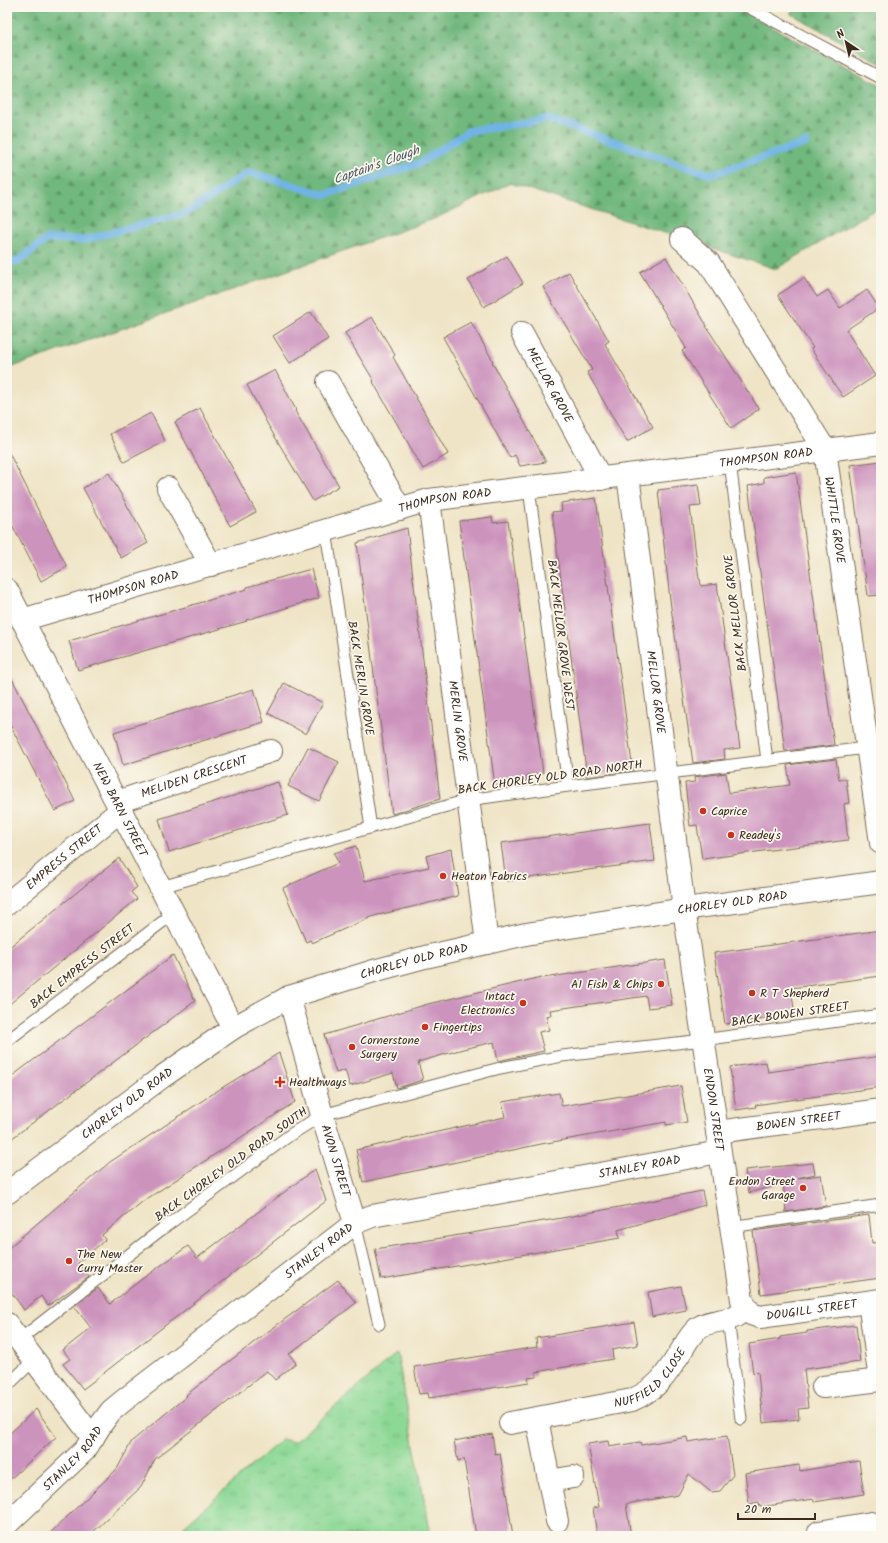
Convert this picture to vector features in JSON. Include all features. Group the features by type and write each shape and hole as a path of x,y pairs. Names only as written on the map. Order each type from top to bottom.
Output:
{"street":[{"name":"WHITTLE GROVE","path":"682,239 709,264 825,450 874,747 881,843"},
{"name":"MELLOR GROVE","path":"522,333 601,479"},
{"path":"328,382 400,509"},
{"name":"THOMPSON ROAD","path":"22,620 429,500 881,443"},
{"name":"MELLOR GROVE","path":"628,475 684,909"},
{"path":"168,488 210,565"},
{"name":"MERLIN GROVE","path":"429,500 487,943"},
{"name":"NEW BARN STREET","path":"7,590 233,1028"},
{"name":"MELIDEN CRESCENT","path":"119,806 271,751"},
{"name":"EMPRESS STREET","path":"7,904 119,806"},
{"name":"CHORLEY OLD ROAD","path":"7,1193 162,1077 233,1028 289,997 384,968 526,934 684,909 881,882"},
{"name":"ENDON STREET","path":"684,909 740,1292 746,1308"},
{"name":"AVON STREET","path":"289,997 322,1115 355,1223"},
{"name":"BOWEN STREET","path":"718,1142 881,1110"},
{"name":"STANLEY ROAD","path":"7,1524 74,1462 85,1450 111,1411 355,1223 372,1216 718,1142"},
{"path":"823,1387 880,1383 875,1301"},
{"name":"DOUGILL STREET","path":"746,1308 751,1314 760,1317 875,1301"},
{"name":"NUFFIELD CLOSE","path":"510,1423 632,1400 646,1394 657,1385 666,1374 690,1336 698,1328 708,1322 733,1317 746,1308"},
{"path":"13,1332 93,1438"},
{"path":"537,1419 557,1521"},
{"path":"549,1481 573,1477"},
{"path":"819,1532 846,1532 871,1523"}],"lane":[{"path":"748,7 881,78"},
{"name":"BACK MELLOR GROVE","path":"730,462 767,761"},
{"name":"BACK MELLOR GROVE WEST","path":"529,488 568,786"},
{"name":"BACK MERLIN GROVE","path":"326,531 371,828"},
{"name":"BACK CHORLEY OLD ROAD NORTH","path":"161,887 468,800 874,747"},
{"name":"BACK EMPRESS STREET","path":"7,1041 174,913"},
{"name":"BACK BOWEN STREET","path":"703,1040 881,1015"},
{"name":"BACK CHORLEY OLD ROAD SOUTH","path":"13,1332 162,1229 290,1135 322,1115 500,1068 554,1057 703,1040"},
{"path":"730,1227 881,1205"},
{"name":"AVON STREET","path":"355,1223 379,1324"},
{"path":"728,1318 741,1419"},
{"path":"7,1386 34,1360"}],"green space":[{"path":"7,7 734,7 881,85 881,206 776,269 510,183 434,219 7,369"},
{"path":"803,7 881,7 881,64 790,13"},
{"path":"397,1353 431,1536 173,1536 282,1439 294,1442"}],"building":[{"path":"507,256 523,283 484,307 468,280"},
{"path":"666,257 706,326 759,409 731,428 682,351 686,348 640,272"},
{"path":"569,272 609,341 605,344 653,427 627,442 587,372 592,370 543,287"},
{"path":"804,278 817,297 828,290 840,308 867,290 879,308 846,330 875,376 843,397 778,295"},
{"path":"311,312 328,339 290,363 273,336"},
{"path":"372,317 395,355 393,357 448,454 423,469 373,382 374,381 345,333"},
{"path":"471,322 546,462 520,466 515,455 510,458 443,337"},
{"path":"275,370 296,410 295,411 339,486 313,501 268,425 247,385"},
{"path":"200,408 256,512 230,526 175,422"},
{"path":"151,413 165,441 124,462 110,434"},
{"path":"7,449 67,567 41,581 7,515"},
{"path":"881,461 881,595 868,596 850,465"},
{"path":"796,472 834,745 785,751 748,486 764,483 764,477"},
{"path":"109,473 148,543 121,558 83,488"},
{"path":"698,485 701,506 690,507 699,579 701,586 717,584 740,748 724,750 725,759 693,763 670,600 658,490"},
{"path":"596,498 633,771 587,777 552,512 562,511 561,503"},
{"path":"492,517 493,523 508,521 543,773 527,775 528,782 495,786 459,521"},
{"path":"407,528 440,799 392,814 357,543"},
{"path":"311,569 319,598 246,620 247,621 78,670 69,641"},
{"path":"7,669 75,801 55,811 7,719"},
{"path":"284,683 323,703 306,734 268,713"},
{"path":"254,689 264,722 123,765 114,732"},
{"path":"308,747 339,762 319,801 288,786"},
{"path":"836,759 839,780 846,779 849,803 844,804 848,840 702,859 697,825 690,826 685,783 695,782 694,777 726,773 729,793 790,785 787,765"},
{"path":"278,782 288,815 169,852 159,819"},
{"path":"650,823 655,861 506,881 501,843"},
{"path":"356,846 365,881 429,867 426,856 451,849 458,896 374,916 312,943 310,940 306,942 283,888 338,863 334,853"},
{"path":"119,858 137,887 131,892 137,899 7,1006 7,949"},
{"path":"881,930 881,976 791,988 795,1015 725,1024 714,953"},
{"path":"173,955 195,1001 7,1142 7,1080"},
{"path":"665,960 672,1005 648,1008 646,996 550,1010 551,1015 546,1016 549,1030 539,1032 544,1051 498,1061 494,1042 463,1049 418,1062 423,1080 397,1088 393,1073 350,1086 345,1070 336,1073 324,1035 428,1004 542,977"},
{"path":"279,1053 295,1102 142,1202 102,1235 105,1240 78,1263 89,1277 48,1306 41,1296 24,1310 7,1286 7,1249 110,1162 220,1089"},
{"path":"881,1056 881,1087 755,1105 756,1107 736,1110 730,1067 766,1062 768,1072"},
{"path":"681,1086 687,1122 666,1125 666,1122 541,1144 363,1182 356,1150 505,1117 502,1102 559,1093 562,1106"},
{"name":"Endon Street Garage","path":"813,1163 815,1174 798,1178 821,1175 826,1206 786,1212 783,1183 749,1193 745,1170"},
{"path":"315,1169 326,1201 83,1389 63,1364 70,1359 63,1350 91,1328 74,1306 98,1288 110,1304 188,1246 197,1258"},
{"path":"702,1191 705,1205 618,1230 620,1238 381,1279 375,1249 562,1218"},
{"path":"869,1215 872,1243 881,1242 881,1278 761,1294 753,1231"},
{"path":"338,1280 356,1303 289,1354 296,1363 275,1380 267,1371 155,1459 141,1487 89,1536 47,1536 117,1469 132,1441 187,1396 186,1395"},
{"path":"681,1286 686,1310 652,1317 648,1292"},
{"path":"634,1322 638,1345 612,1350 613,1359 536,1372 536,1377 528,1378 529,1382 429,1398 428,1393 419,1394 414,1367 537,1347 536,1338"},
{"path":"856,1325 860,1362 804,1369 808,1408 798,1409 799,1419 763,1423 758,1372 753,1373 749,1344 807,1333 807,1331"},
{"path":"36,1409 56,1437 7,1482 7,1436"},
{"path":"492,1434 495,1454 500,1453 513,1536 476,1536 464,1459 458,1461 454,1441"},
{"path":"727,1436 733,1475 720,1491 711,1492 689,1474 678,1495 626,1504 631,1536 597,1536 593,1508 599,1507 588,1444 608,1441 609,1447 640,1442 641,1445 687,1437 688,1442"},
{"path":"859,1461 864,1494 814,1502 814,1499 760,1507 759,1502 749,1504 745,1473 799,1465 800,1471"}],"waterway":[{"name":"Captain's Clough","path":"7,261 17,262 47,239 84,240 186,213 249,172 325,195 420,163 469,131 548,119 708,174 716,173 806,143"}],"place":[{"name":"Caprice","path":"703,811"},
{"name":"Readey's","path":"731,835"},
{"name":"Heaton Fabrics","path":"443,876"},
{"name":"A1 Fish & Chips","path":"661,984"},
{"name":"R T Shepherd","path":"752,993"},
{"name":"Intact Electronics","path":"523,1003"},
{"name":"Fingertips","path":"425,1027"},
{"name":"Cornerstone Surgery","path":"352,1047"},
{"name":"Healthways","path":"280,1082"},
{"name":"Endon Street Garage","path":"803,1188"},
{"name":"The New Curry Master","path":"69,1261"}]}
